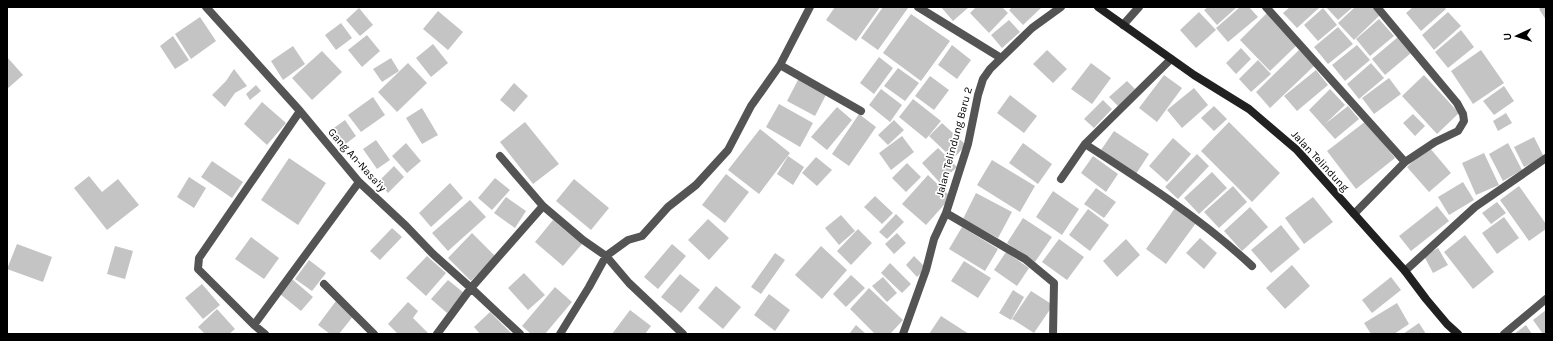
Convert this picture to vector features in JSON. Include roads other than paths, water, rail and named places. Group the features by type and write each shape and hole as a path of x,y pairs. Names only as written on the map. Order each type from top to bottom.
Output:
{"main road":[{"name":"Jalan Telindung","path":"1098,7 1171,59 1249,109 1297,150 1405,271 1426,299 1458,334"}],"street":[{"name":"Gang An-Nasa'iy","path":"206,7 300,111 359,182 406,226 433,254 520,334"},
{"path":"560,334 606,256 628,240 642,236 668,208 696,185 728,150 751,106 780,65 810,7"},
{"path":"918,7 1001,58"},
{"name":"Jalan Telindung Baru 2","path":"903,334 926,270 934,240 946,213 968,144 983,78 990,69 1032,28 1061,7"},
{"path":"1123,25 1139,7"},
{"path":"1266,7 1405,162"},
{"path":"1354,214 1405,162 1435,142 1458,131 1464,121 1463,114 1457,104 1378,7"},
{"path":"1061,180 1085,144 1171,59"},
{"path":"780,65 861,112"},
{"path":"265,334 198,269 199,258 300,111"},
{"path":"1085,144 1180,208 1233,248 1252,266"},
{"path":"500,156 543,206 583,240 606,256 630,283 683,334"},
{"path":"1405,271 1475,207 1546,158"},
{"path":"254,325 359,182"},
{"path":"437,334 471,288 543,206"},
{"path":"946,213 1025,259 1054,283 1053,334"},
{"path":"324,284 374,334"},
{"path":"1504,334 1546,300"}]}
